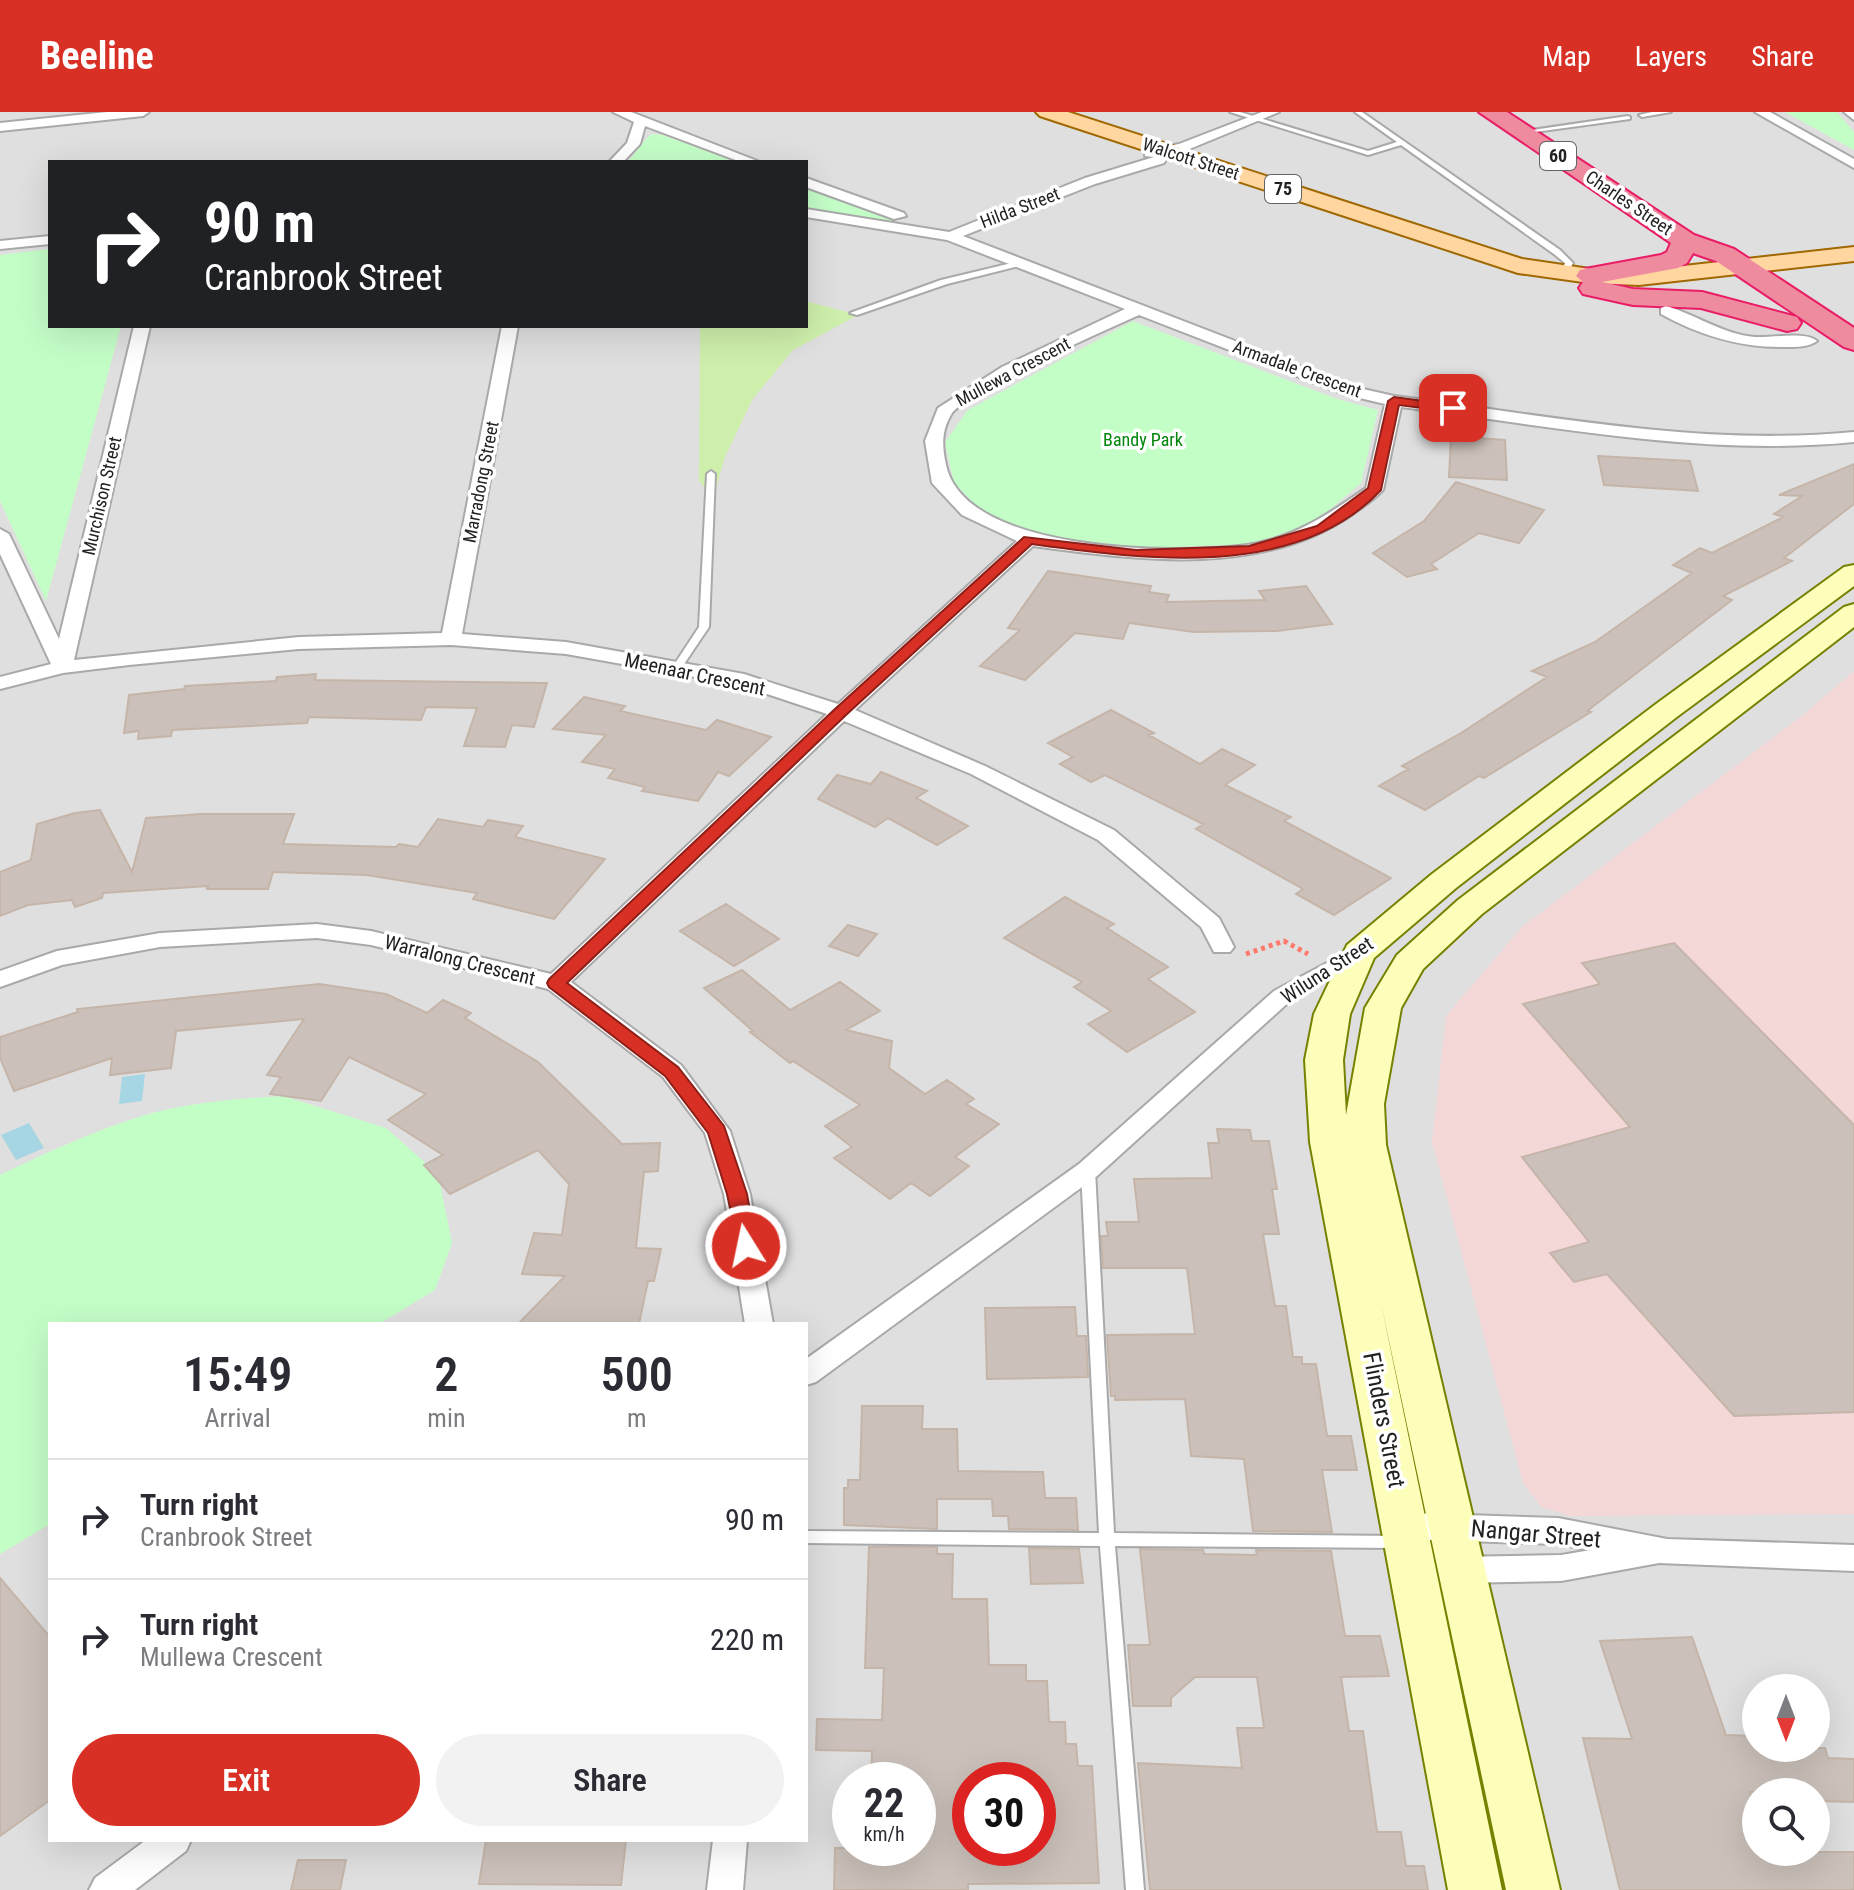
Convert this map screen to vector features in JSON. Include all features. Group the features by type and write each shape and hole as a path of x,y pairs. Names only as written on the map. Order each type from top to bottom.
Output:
{"highway":[{"name":"Charles Street","path":"1491,112 1685,241 1697,258 1740,277 1848,353"},
{"path":"1582,279 1669,262 1678,257 1685,241"},
{"name":"Charles Street","path":"1740,277 1798,332 1848,353"},
{"path":"1582,279 1633,297 1702,300 1798,332"}],"main road":[{"name":"Walcott Street","path":"1047,112 1518,266 1536,276 1582,279 1651,291 1740,277"},
{"name":"75","path":"1740,277 1854,254"},
{"name":"75","path":"1740,277 1854,264"},
{"name":"Wiluna Street","path":"1359,953 1455,872 1854,573"},
{"path":"1782,625 1819,640 1854,613"},
{"name":"Flinders Street","path":"1475,1890 1420,1541 1367,1145 1365,1104 1383,1008 1409,963 1470,907 1819,640"},
{"name":"Flinders Street","path":"1359,953 1332,1014 1324,1060 1329,1142 1420,1541 1463,1570 1533,1890"}],"street":[{"path":"0,127 53,116 143,112"},
{"path":"619,112 748,160"},
{"name":"Hilda Street","path":"950,236 1090,181 1159,160 1165,150 1273,112"},
{"path":"1761,112 1854,164"},
{"path":"618,160 633,144 641,120"},
{"path":"808,183 950,236"},
{"name":"Armadale Crescent","path":"808,213 950,236 1349,391 1394,401 1721,442 1803,442 1854,437"},
{"path":"0,245 48,240"},
{"name":"Mullewa Crescent","path":"1136,310 1008,370 946,408 933,441 941,483 968,511 1029,540 1136,554 1250,550 1321,528 1374,490 1394,401"},
{"path":"1666,311 1696,328 1731,340 1761,344 1798,332"},
{"name":"Murchison Street","path":"62,667 142,328"},
{"name":"Marradong Street","path":"451,639 510,328"},
{"path":"0,534 62,667"},
{"path":"556,983 841,712 1029,540"},
{"name":"Meenaar Crescent","path":"0,683 62,667 299,643 451,639 566,648 744,680 841,712 978,770 1106,835 1211,923 1222,947"},
{"name":"Warralong Crescent","path":"0,979 57,958 160,940 317,931 371,938 556,983 672,1071 717,1131 737,1194 759,1322"},
{"name":"Wiluna Street","path":"808,1373 1088,1170 1282,996 1359,953"},
{"name":"Nangar Street","path":"1420,1541 1558,1531 1667,1552 1854,1558"},
{"name":"Nangar Street","path":"1463,1570 1561,1568 1667,1552"},
{"path":"107,1890 171,1842"},
{"path":"725,1890 730,1842"}],"lane":[{"path":"1233,112 1368,153 1401,143"},
{"path":"1358,112 1557,252 1582,279"},
{"path":"1642,115 1668,112"},
{"path":"1521,132 1628,118"},
{"path":"854,313 944,282 1020,263"},
{"path":"677,668 704,627 711,474"},
{"path":"1088,1170 1107,1541 1135,1890"},
{"path":"808,1537 1420,1541"}],"path":[{"path":"1222,947 1234,956 1284,941 1308,954"}],"shaded area":[{"path":"0,112 1854,112 1854,1890 0,1890"},
{"path":"1854,671 1854,1514 1570,1516 1541,1507 1523,1483 1432,1142 1446,1016 1523,926 1802,716"}],"green space":[{"path":"1785,112 1837,112 1854,132 1854,150"},
{"path":"652,134 663,135 731,160 629,160"},
{"path":"808,189 895,220 890,222 808,208"},
{"path":"48,249 48,328 120,328 46,601 0,501 0,255"},
{"path":"808,302 858,315 793,350 752,400 725,457 717,485 710,494 699,481 700,328 808,328"},
{"name":"Bandy Park","path":"1133,321 1337,399 1378,410 1361,483 1314,523 1253,544 1147,548 1041,536 981,511 954,483 945,442 968,410"},
{"path":"283,1096 386,1128 438,1174 452,1243 435,1290 382,1322 48,1322 48,1525 0,1554 0,1175 88,1135 142,1116 194,1104"}],"water":[{"path":"145,1074 142,1101 119,1104 122,1077"},
{"path":"29,1123 44,1148 16,1160 1,1135"}],"building":[{"path":"1451,436 1505,440 1507,480 1449,477"},
{"path":"1598,456 1690,461 1698,491 1604,485"},
{"path":"1854,464 1854,504 1784,558 1792,561 1723,596 1732,600 1587,711 1591,712 1484,778 1479,776 1425,810 1379,786 1408,769 1402,766 1461,733 1547,677 1532,671 1595,642 1692,573 1673,565 1700,548 1712,553 1783,517 1774,514 1802,496 1779,495"},
{"path":"1456,482 1544,510 1519,543 1479,533 1431,564 1437,569 1407,577 1373,553 1424,521"},
{"path":"1048,571 1151,586 1149,592 1169,595 1166,602 1265,600 1259,591 1306,586 1332,624 1277,631 1194,632 1129,623 1123,639 1075,633 1025,680 980,666 1020,630 1008,628"},
{"path":"316,674 315,680 547,683 534,727 512,725 505,747 464,746 477,708 426,707 421,720 309,717 307,723 172,730 171,736 138,739 139,731 124,733 129,695 184,689 185,686 276,681 277,677"},
{"path":"584,697 625,706 620,711 706,730 717,720 771,737 729,776 718,772 698,801 642,791 645,787 608,778 615,769 582,762 606,735 553,729"},
{"path":"1111,710 1154,733 1149,735 1200,764 1222,749 1255,765 1225,785 1291,817 1284,821 1391,878 1334,915 1296,894 1303,889 1196,829 1203,824 1105,775 1091,782 1060,764 1073,757 1048,743"},
{"path":"881,772 927,791 916,798 968,826 937,845 888,818 875,827 818,799 837,775 871,784"},
{"path":"100,810 132,872 146,818 201,814 294,814 283,844 396,847 399,844 418,847 438,819 483,827 488,820 523,826 515,837 605,859 554,919 473,899 477,893 367,875 273,872 268,889 207,889 208,886 103,893 102,898 75,907 72,900 28,905 0,916 0,872 31,860 37,824 75,813"},
{"path":"1065,897 1114,924 1107,928 1168,967 1148,979 1195,1012 1127,1052 1088,1024 1111,1011 1074,987 1082,982 1004,938"},
{"path":"726,904 779,939 734,966 680,931"},
{"path":"848,925 877,934 858,956 829,946"},
{"path":"1674,943 1854,1125 1854,1412 1734,1416 1607,1274 1574,1282 1550,1253 1589,1242 1522,1157 1630,1127 1523,1004 1600,984 1582,963"},
{"path":"742,970 790,1010 840,982 880,1011 846,1030 892,1041 889,1068 925,1094 947,1080 974,1099 966,1104 999,1124 955,1157 969,1166 930,1196 911,1183 890,1199 834,1158 852,1147 825,1126 860,1105 793,1061 790,1063 750,1032 753,1031 704,988"},
{"path":"319,984 386,994 427,1013 443,1000 471,1013 465,1018 538,1062 622,1144 660,1143 658,1171 644,1172 636,1248 661,1249 654,1281 648,1281 639,1322 520,1322 565,1276 522,1274 534,1233 562,1235 569,1184 538,1150 450,1194 424,1165 443,1155 388,1120 426,1094 349,1057 321,1101 270,1094 281,1077 267,1075 304,1019 176,1031 171,1068 110,1075 112,1058 14,1091 0,1058 0,1037 78,1012 77,1009"},
{"path":"1217,1129 1250,1130 1252,1141 1269,1141 1277,1189 1272,1189 1279,1234 1263,1234 1275,1306 1286,1306 1293,1357 1302,1357 1302,1364 1316,1364 1327,1436 1351,1436 1357,1470 1322,1470 1332,1532 1253,1531 1244,1459 1191,1456 1185,1399 1115,1400 1115,1396 1111,1396 1107,1335 1195,1334 1187,1268 1103,1268 1101,1236 1108,1236 1106,1222 1139,1222 1134,1179 1212,1178 1208,1143 1219,1143"},
{"path":"1075,1307 1077,1336 1086,1336 1088,1377 987,1379 985,1308"},
{"path":"862,1406 923,1406 922,1429 957,1429 958,1471 1043,1472 1045,1498 1076,1498 1078,1530 1009,1529 1008,1516 993,1516 992,1499 937,1499 937,1529 844,1525 844,1488 848,1488 848,1480 860,1480"},
{"path":"869,1547 937,1547 937,1554 953,1554 952,1599 987,1599 989,1665 1026,1665 1026,1681 1047,1681 1049,1722 1065,1722 1066,1744 1076,1744 1078,1766 1092,1766 1099,1883 968,1884 968,1890 834,1890 835,1866 936,1866 936,1762 872,1762 872,1751 816,1750 817,1719 882,1720 884,1668 865,1668"},
{"path":"1029,1548 1079,1549 1083,1583 1031,1584"},
{"path":"1140,1549 1257,1555 1256,1550 1331,1551 1345,1636 1380,1636 1389,1676 1341,1677 1349,1731 1363,1731 1377,1832 1401,1832 1406,1866 1424,1866 1428,1890 1150,1890 1138,1763 1242,1768 1237,1728 1264,1728 1257,1677 1195,1677 1171,1698 1171,1706 1133,1706 1128,1645 1150,1645"},
{"path":"0,1578 48,1635 48,1801 0,1836"},
{"path":"1692,1637 1726,1735 1742,1736 1742,1762 1854,1759 1854,1802 1830,1801 1830,1778 1742,1778 1742,1866 1830,1866 1830,1852 1854,1852 1854,1890 1620,1890 1583,1738 1632,1739 1600,1641"},
{"path":"486,1842 626,1842 621,1885 479,1884"},
{"path":"298,1860 346,1860 340,1890 291,1890"}],"route":[{"path":"746,1246 737,1194 717,1131 672,1071 556,983 841,712 1029,540 1136,554 1250,550 1321,528 1374,490 1394,401 1453,408"}]}
